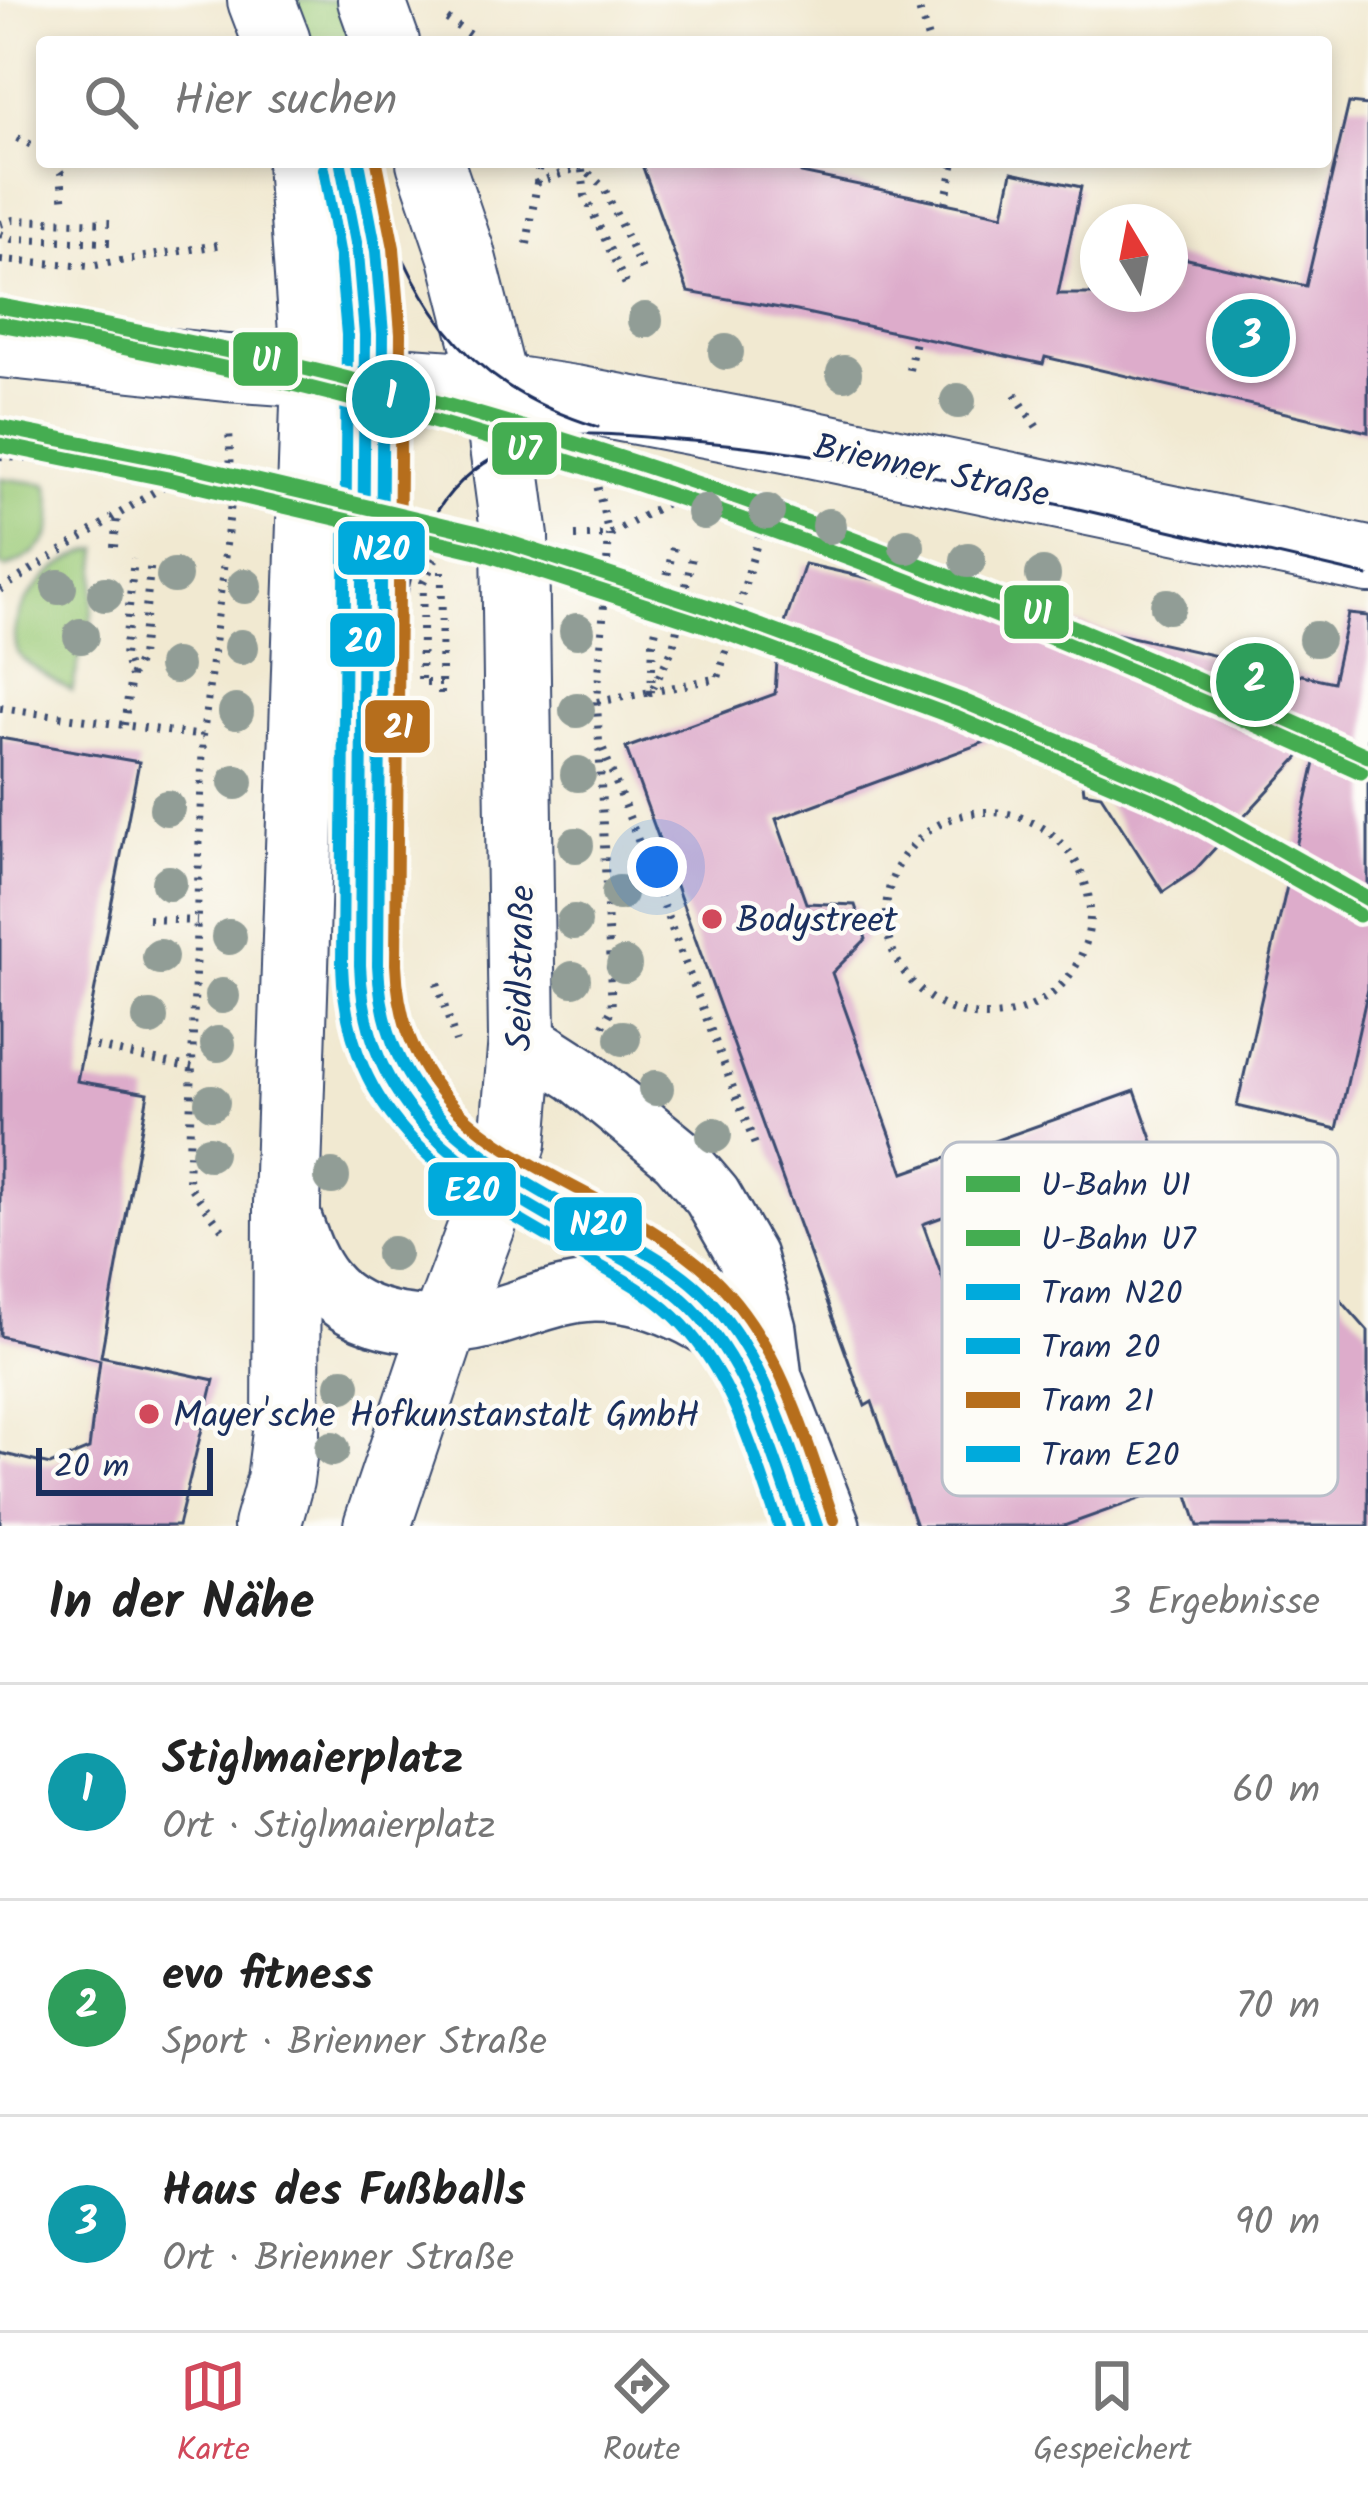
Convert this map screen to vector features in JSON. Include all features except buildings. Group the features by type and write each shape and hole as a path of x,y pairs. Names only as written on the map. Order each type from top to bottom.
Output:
{"main road":[{"path":"261,0 275,36"},
{"path":"370,0 384,36"},
{"path":"267,1526 286,1433 287,1203 315,375 300,168"},
{"name":"Seidlstraße","path":"377,1526 513,1143 522,1038 515,537 495,387 461,253 432,168"},
{"name":"Brienner Straße","path":"0,344 227,368 495,387 574,399 1368,560"}],"street":[{"path":"522,1038 578,1074 678,1156 712,1196 747,1257 767,1329 773,1378 831,1526"},
{"path":"287,1203 307,1257 325,1285 355,1309 398,1323 446,1324 482,1320 553,1298 592,1292 652,1298 721,1334 773,1378"}],"path":[{"path":"916,0 927,36"},
{"path":"17,138 36,147"},
{"path":"57,168 64,207"},
{"path":"525,256 538,168"},
{"path":"537,183 576,168"},
{"path":"581,168 585,196 626,285"},
{"path":"583,168 604,188 645,277"},
{"path":"945,203 953,168"},
{"path":"0,224 13,220 110,223"},
{"path":"0,234 110,242"},
{"path":"0,260 90,266 217,245"},
{"path":"910,370 916,336"},
{"path":"226,1233 188,1184 203,736 232,495 227,368"},
{"path":"574,399 609,535 597,702 612,1010 578,1074"},
{"path":"0,590 181,476"},
{"path":"114,548 117,515"},
{"path":"442,571 441,688 422,683 423,583 453,524"},
{"path":"597,702 718,678 759,536"},
{"path":"651,692 653,643 673,548"},
{"path":"651,692 674,648 693,552"},
{"path":"131,677 124,656 134,559"},
{"path":"124,725 131,677 141,657 151,560"},
{"path":"0,708 203,736"},
{"path":"601,742 755,1145"},
{"path":"978,812 1012,814 1043,827 1068,849 1085,879 1091,912 1086,946 1070,976 1046,999 1015,1013 981,1016 949,1009 919,991 898,965 886,933 886,899 897,867 917,840 945,821 978,812"},
{"path":"148,919 197,921"},
{"path":"85,1045 192,1068"},
{"path":"353,1051 378,1103 445,1183 490,1203"}],"green space":[{"path":"288,0 345,0 358,34 352,36 301,36"},
{"path":"0,478 47,484 52,514 42,545 6,568 0,565"},
{"path":"99,549 88,647 80,656 72,691 22,658 14,635 26,601 38,586 69,561"}],"tram line":[{"name":"20","path":"342,168 358,253 365,335 360,965 367,1020 383,1066 406,1105 436,1139 512,1195 659,1281 711,1330 756,1410 798,1526"},
{"name":"N20","path":"360,168 376,251 383,334 378,965 385,1018 401,1063 425,1100 456,1133 532,1186 672,1267 723,1316 772,1401 817,1526"},
{"path":"366,168 401,254 445,328 473,359 507,385 548,408 598,427"},
{"name":"21","path":"378,168 394,248 401,334 396,964 407,1029 432,1080 469,1120 514,1153 666,1240 736,1302 787,1390 834,1520"},
{"name":"E20","path":"324,169 340,256 347,335 342,965 348,1020 363,1067 385,1107 448,1172 639,1289 694,1338 726,1387 779,1526"},
{"path":"404,621 423,537 452,491 472,472 524,444 581,434 728,444 877,466 1368,576"}],"metro line":[{"name":"U1","path":"0,306 329,374 596,450 986,591 1368,756"},
{"name":"U7","path":"0,324 288,383 594,470 724,513 981,610 1361,772"},
{"name":"U1","path":"0,427 172,461 482,534 711,608 963,701 1178,792 1368,899"},
{"name":"U7","path":"0,445 477,551 705,625 956,718 1170,808 1359,915"}],"place":[{"name":"Haus des Fußballs","path":"1251,338"},
{"name":"Stiglmaierplatz","path":"391,399"},
{"name":"evo fitness","path":"1255,682"},
{"name":"Bodystreet","path":"712,919"},
{"name":"Mayer'sche Hofkunstanstalt GmbH","path":"149,1414"}]}
